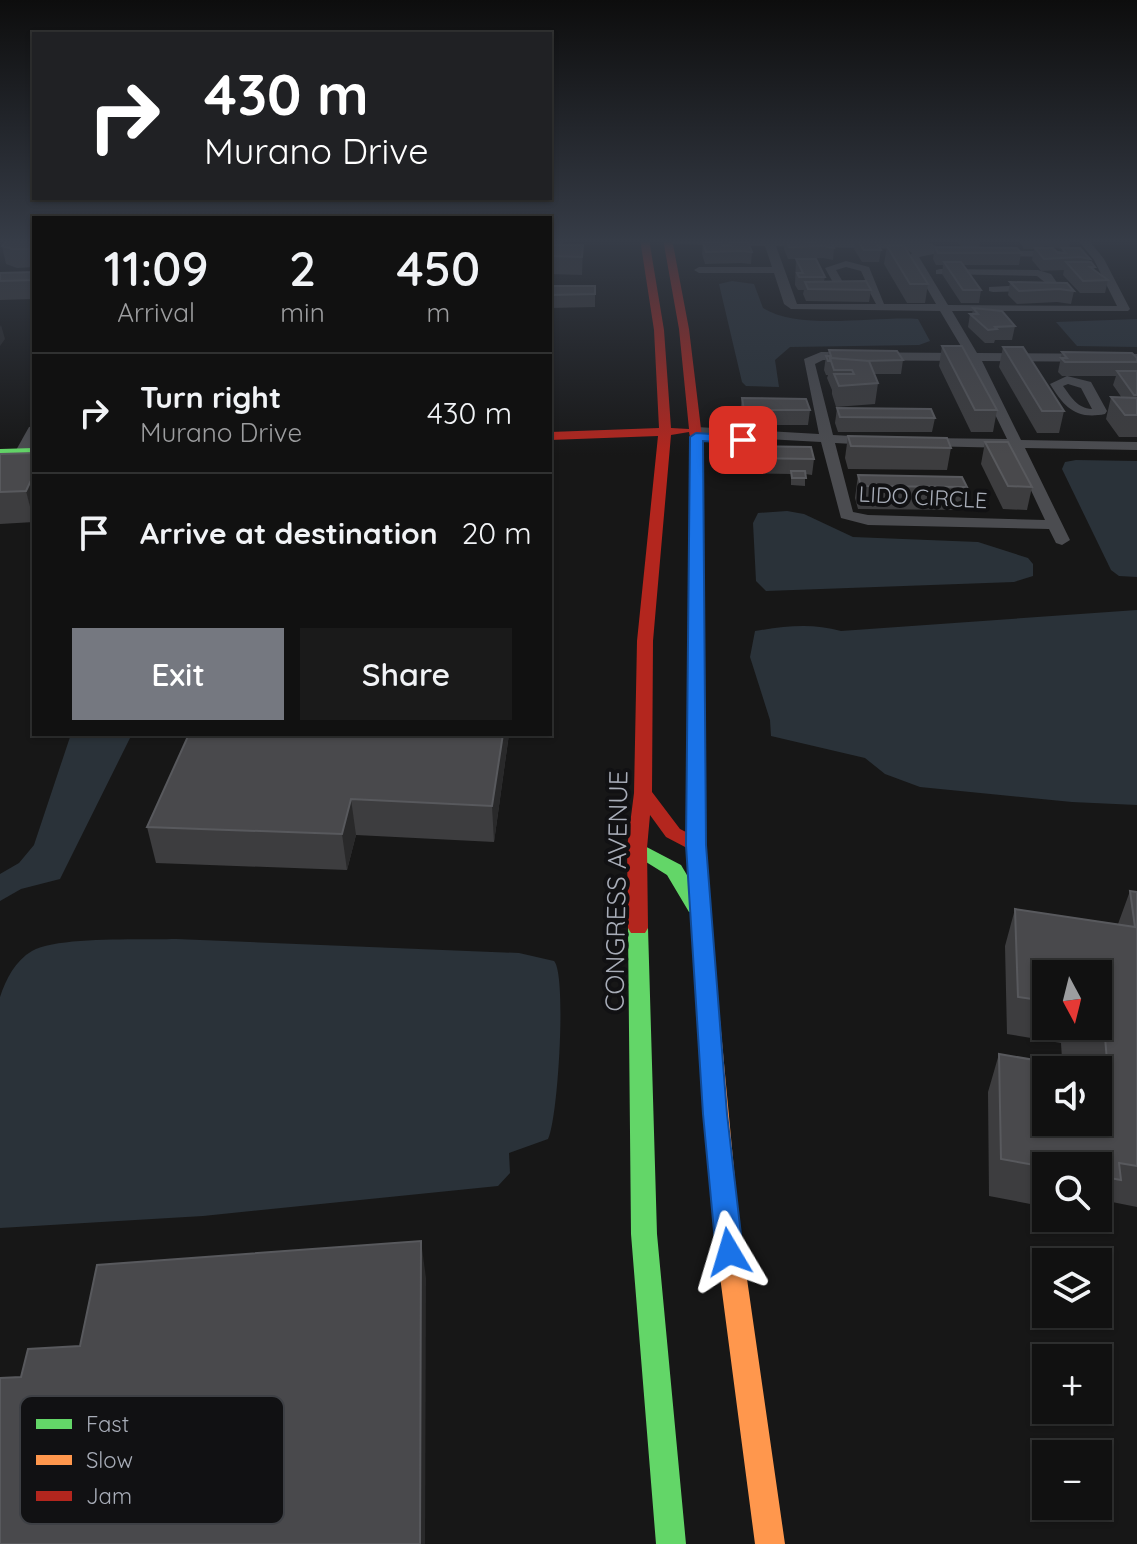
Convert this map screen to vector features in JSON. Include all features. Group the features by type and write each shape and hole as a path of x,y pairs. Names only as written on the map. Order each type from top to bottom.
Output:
{"street":[{"name":"CONGRESS AVENUE","path":"656,311 665,432 645,641 643,793 637,848 644,1234 671,1544"},
{"path":"680,311 696,434 696,845 726,1223 770,1544"},
{"path":"946,311 1020,448 1062,540"},
{"name":"LIDO CIRCLE","path":"1055,525 855,519 843,511 808,362 812,358 1137,358"},
{"path":"1046,365 1094,445"},
{"path":"1056,384 1069,380 1082,382 1102,409 1089,413 1071,408"},
{"path":"552,436 665,432 827,443 1020,448 1137,446"},
{"path":"0,453 28,452"},
{"path":"643,793 673,833 696,845"},
{"path":"637,848 659,856 675,870 690,889 702,924"}],"shaded area":[{"path":"725,311 770,311 817,321 918,319 930,341 919,345 790,347 775,360 779,387 746,386 742,382"},
{"path":"1137,319 1137,347 1077,346 1056,322"},
{"path":"1137,461 1137,577 1119,576 1111,570 1062,469 1065,462"},
{"path":"787,511 804,514 853,537 978,542 1028,558 1033,564 1033,576 1014,582 766,591 756,581 753,523 758,513"},
{"path":"1137,610 1137,805 920,787 885,774 865,758 771,736 770,720 750,657 755,631 777,628 809,626 841,631"},
{"path":"70,736 131,736 60,879 21,889 0,901 0,874 19,863 34,845"},
{"path":"176,939 519,953 554,961 560,992 560,1048 555,1105 548,1139 509,1153 510,1173 498,1186 203,1216 0,1228 0,997 12,971 32,951 44,946 101,940"}],"building":[{"path":"976,311 1002,311 1015,326 988,330 970,314 978,314"},
{"path":"942,346 962,346 997,410 975,410"},
{"path":"1003,347 1023,347 1064,411 1042,411"},
{"path":"829,350 897,351 903,360 830,358 828,361 826,356 831,356"},
{"path":"1062,352 1132,353 1137,362 1065,362 1061,358 1067,358"},
{"path":"830,358 869,361 878,383 839,386 834,374 854,374 852,370 834,370"},
{"path":"1117,371 1137,371 1137,395 1134,395"},
{"path":"1111,397 1137,398 1137,415 1125,415"},
{"path":"742,398 806,399 810,410 744,410"},
{"path":"837,408 931,409 935,418 840,417"},
{"path":"848,436 947,438 951,448 851,446"},
{"path":"985,442 1008,442 1032,487 1008,486"},
{"path":"737,446 811,447 814,459 738,458"},
{"path":"32,453 32,478 26,491 0,492 0,454"},
{"path":"791,471 805,471 806,478 792,478"},
{"path":"858,475 962,477 967,487 861,486"},
{"path":"188,736 503,736 492,806 351,799 342,834 147,827"},
{"path":"1130,891 1137,892 1137,1166 1119,1163 1121,1180 1112,1178 1112,1152 1032,1152 1032,1165 1001,1159 999,1054 1032,1060 1032,1136 1112,1136 1112,1056 1107,1056 1105,1040 1112,1040 1112,960 1032,960 1032,999 1018,997 1015,909 1135,927"},
{"path":"421,1241 420,1544 0,1544 0,1378 21,1377 28,1349 80,1346 97,1265"}],"traffic: fast":[{"path":"0,453 32,452"},
{"path":"637,848 674,870 696,907"},
{"path":"638,928 644,1234 671,1544"}],"traffic: slow":[{"path":"702,935 726,1223 770,1544"}],"traffic: jam":[{"path":"638,928 637,848 643,793 645,641 665,432 656,311"},
{"path":"681,311 696,437 696,845 702,935"},
{"path":"552,436 684,431"},
{"path":"643,793 673,833 696,845"}],"route":[{"path":"729,1252 715,1114 696,845 696,437 743,440"}]}
